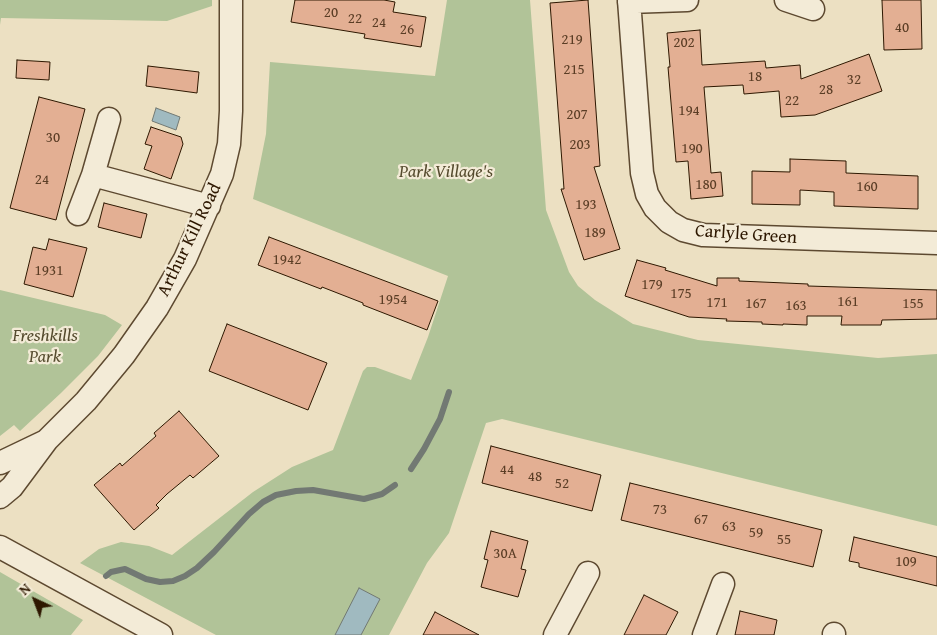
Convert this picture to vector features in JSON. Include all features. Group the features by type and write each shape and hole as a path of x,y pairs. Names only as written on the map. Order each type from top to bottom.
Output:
{"street":[{"name":"Arthur Kill Road","path":"47,440 86,401 124,355 152,314 185,259 209,206 222,174 229,144 231,111 231,0"},
{"path":"629,1 687,0"},
{"path":"786,0 813,9"},
{"name":"Carlyle Green","path":"629,1 642,173 647,194 655,208 668,222 683,230 703,235 937,243"},
{"path":"78,214 93,175 109,119"},
{"path":"93,175 209,206"},
{"path":"0,463 47,440"},
{"path":"0,497 12,487 47,440"},
{"path":"0,547 161,635"},
{"path":"555,635 588,573"},
{"path":"704,635 723,584"}],"green space":[{"path":"0,0 212,0 212,6 167,21 1,18 0,25"},
{"name":"Park Village's","path":"447,0 530,0 546,210 569,272 578,286 595,300 633,324 698,340 878,358 937,354 937,526 502,419 486,423 449,533 427,563 389,635 216,635 80,563 99,549 121,542 149,546 172,555 253,492 292,467 333,450 363,371 367,367 375,367 411,380 428,337 448,276 253,199 266,134 270,62 435,76"},
{"name":"Freshkills Park","path":"0,290 105,315 122,325 98,356 20,431 14,425 0,436"},
{"path":"0,572 83,620 71,635 0,635"}],"water":[{"path":"156,108 180,117 176,130 152,121"},
{"path":"359,588 380,599 361,635 335,635"}],"building":[{"path":"295,0 384,0 395,2 393,12 426,17 421,47 364,38 365,34 291,22"},
{"path":"588,0 600,166 594,167 620,249 584,260 561,189 564,189 550,3"},
{"path":"882,0 921,0 922,49 884,50"},
{"path":"700,30 702,65 765,61 766,68 800,65 801,79 869,54 882,91 815,115 781,117 779,91 744,94 743,85 704,87 711,173 721,172 723,196 691,199 688,161 676,162 667,33"},
{"path":"17,60 50,62 49,80 16,78"},
{"path":"148,66 199,72 197,93 146,86"},
{"path":"39,97 85,109 56,220 10,208"},
{"path":"151,127 181,137 183,144 171,179 144,169 152,146 145,144"},
{"path":"790,159 846,161 846,173 918,176 918,209 834,206 834,192 800,190 800,205 752,204 752,171 790,172"},
{"path":"104,203 147,214 141,238 98,227"},
{"path":"269,237 438,301 427,330 322,287 321,289 258,265"},
{"path":"49,239 87,248 73,297 24,284 33,247 46,250"},
{"path":"637,260 717,286 717,278 739,278 739,281 808,284 808,286 937,290 937,319 882,320 881,325 841,325 842,316 807,316 807,325 783,325 689,317 625,296"},
{"path":"227,324 327,363 308,410 209,371"},
{"path":"179,411 219,456 193,478 190,475 167,494 156,505 159,508 134,530 94,485 120,463 122,466 156,436 154,433"},
{"path":"491,446 601,475 592,511 482,483"},
{"path":"630,483 822,530 813,567 621,520"},
{"path":"491,531 528,541 521,569 526,570 518,597 481,587 488,560 484,559"},
{"path":"854,537 937,557 937,586 859,567 859,563 849,561"},
{"path":"644,595 678,612 666,635 624,635"},
{"path":"740,611 777,620 774,635 735,635"},
{"path":"435,612 479,635 423,635"}],"waterway":[{"path":"411,469 440,419 449,392"},
{"path":"106,576 111,572 125,569 146,579 160,582 173,581 185,576 214,552 249,514 263,502 276,495 313,490 364,499 382,494 395,485"}]}
